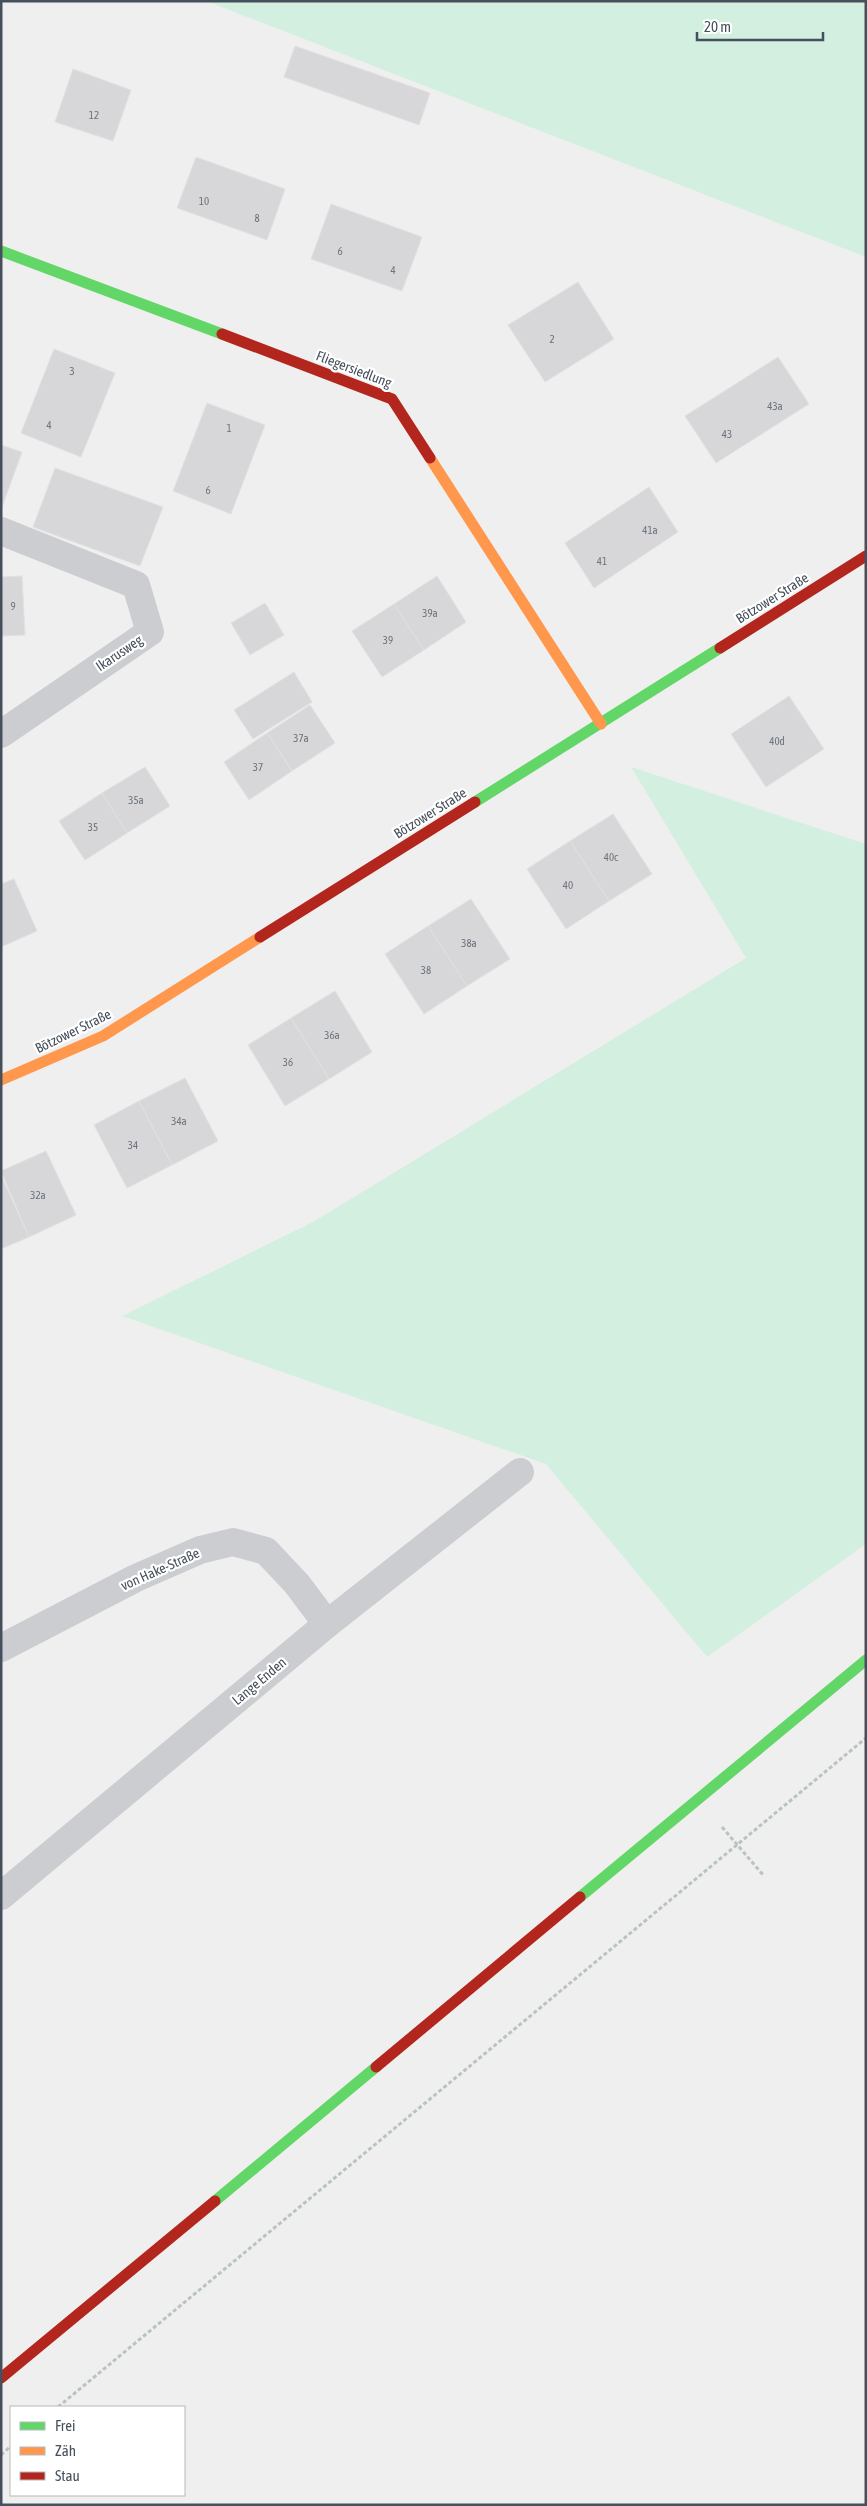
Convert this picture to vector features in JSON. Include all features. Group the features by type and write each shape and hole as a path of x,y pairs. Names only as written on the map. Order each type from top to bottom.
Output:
{"street":[{"name":"Fliegersiedlung","path":"1,251 392,399 600,724"},
{"name":"Ikarusweg","path":"1,531 136,585 150,632 1,734"},
{"name":"Bötzower Straße","path":"1,1080 104,1036 866,556"},
{"name":"Lange Enden","path":"1,1896 327,1624 520,1472"},
{"name":"von Hake-Straße","path":"1,1648 136,1578 200,1550 233,1542 266,1551 297,1584 327,1624"},
{"path":"1,2378 866,1660"}],"path":[{"path":"59,2406 866,1738"},
{"path":"699,1799 736,1846 764,1876"}],"green space":[{"path":"206,1 866,1 866,257"},
{"path":"631,767 866,844 866,1544 707,1657 546,1464 122,1316 313,1222 746,958"}],"building":[{"path":"295,46 430,93 419,125 284,77"},
{"path":"73,69 131,90 113,141 55,122"},
{"path":"196,157 285,189 267,240 177,208"},
{"path":"331,204 422,237 402,291 311,259"},
{"path":"578,282 614,339 545,382 508,325"},
{"path":"54,349 115,373 81,457 21,433"},
{"path":"778,357 809,404 716,463 685,416"},
{"path":"207,403 265,425 231,514 173,491"},
{"path":"1,445 22,452 2,507 1,507"},
{"path":"55,468 163,507 140,566 33,527"},
{"path":"649,487 678,532 594,588 565,543"},
{"path":"22,576 25,635 1,636 1,577"},
{"path":"437,576 466,622 424,650 394,604"},
{"path":"265,603 284,635 250,655 231,623"},
{"path":"394,604 424,650 382,677 352,631"},
{"path":"294,672 312,702 253,739 234,710"},
{"path":"789,696 824,749 766,787 731,734"},
{"path":"310,705 335,743 292,771 267,733"},
{"path":"267,733 292,771 249,800 224,762"},
{"path":"145,767 170,806 127,833 102,793"},
{"path":"102,793 127,833 85,860 59,821"},
{"path":"613,814 652,874 609,901 570,841"},
{"path":"570,841 609,901 566,929 527,869"},
{"path":"14,879 37,931 1,947 1,884"},
{"path":"471,899 510,959 467,986 428,926"},
{"path":"428,926 467,986 424,1014 385,954"},
{"path":"335,991 372,1052 329,1079 291,1018"},
{"path":"291,1018 329,1079 285,1106 248,1045"},
{"path":"185,1078 218,1141 172,1165 139,1101"},
{"path":"139,1101 172,1165 127,1188 94,1125"},
{"path":"46,1151 76,1215 29,1237 1,1171"},
{"path":"1,1175 29,1237 1,1249"}],"traffic: fast":[{"path":"1,251 222,334"},
{"path":"475,802 720,648"},
{"path":"580,1897 866,1660"},
{"path":"215,2201 376,2067"}],"traffic: slow":[{"path":"430,458 601,724"},
{"path":"1,1080 103,1036 260,937"}],"traffic: jam":[{"path":"222,334 392,399 430,458"},
{"path":"720,648 866,556"},
{"path":"260,937 475,802"},
{"path":"376,2067 580,1897"},
{"path":"1,2378 215,2201"}]}
